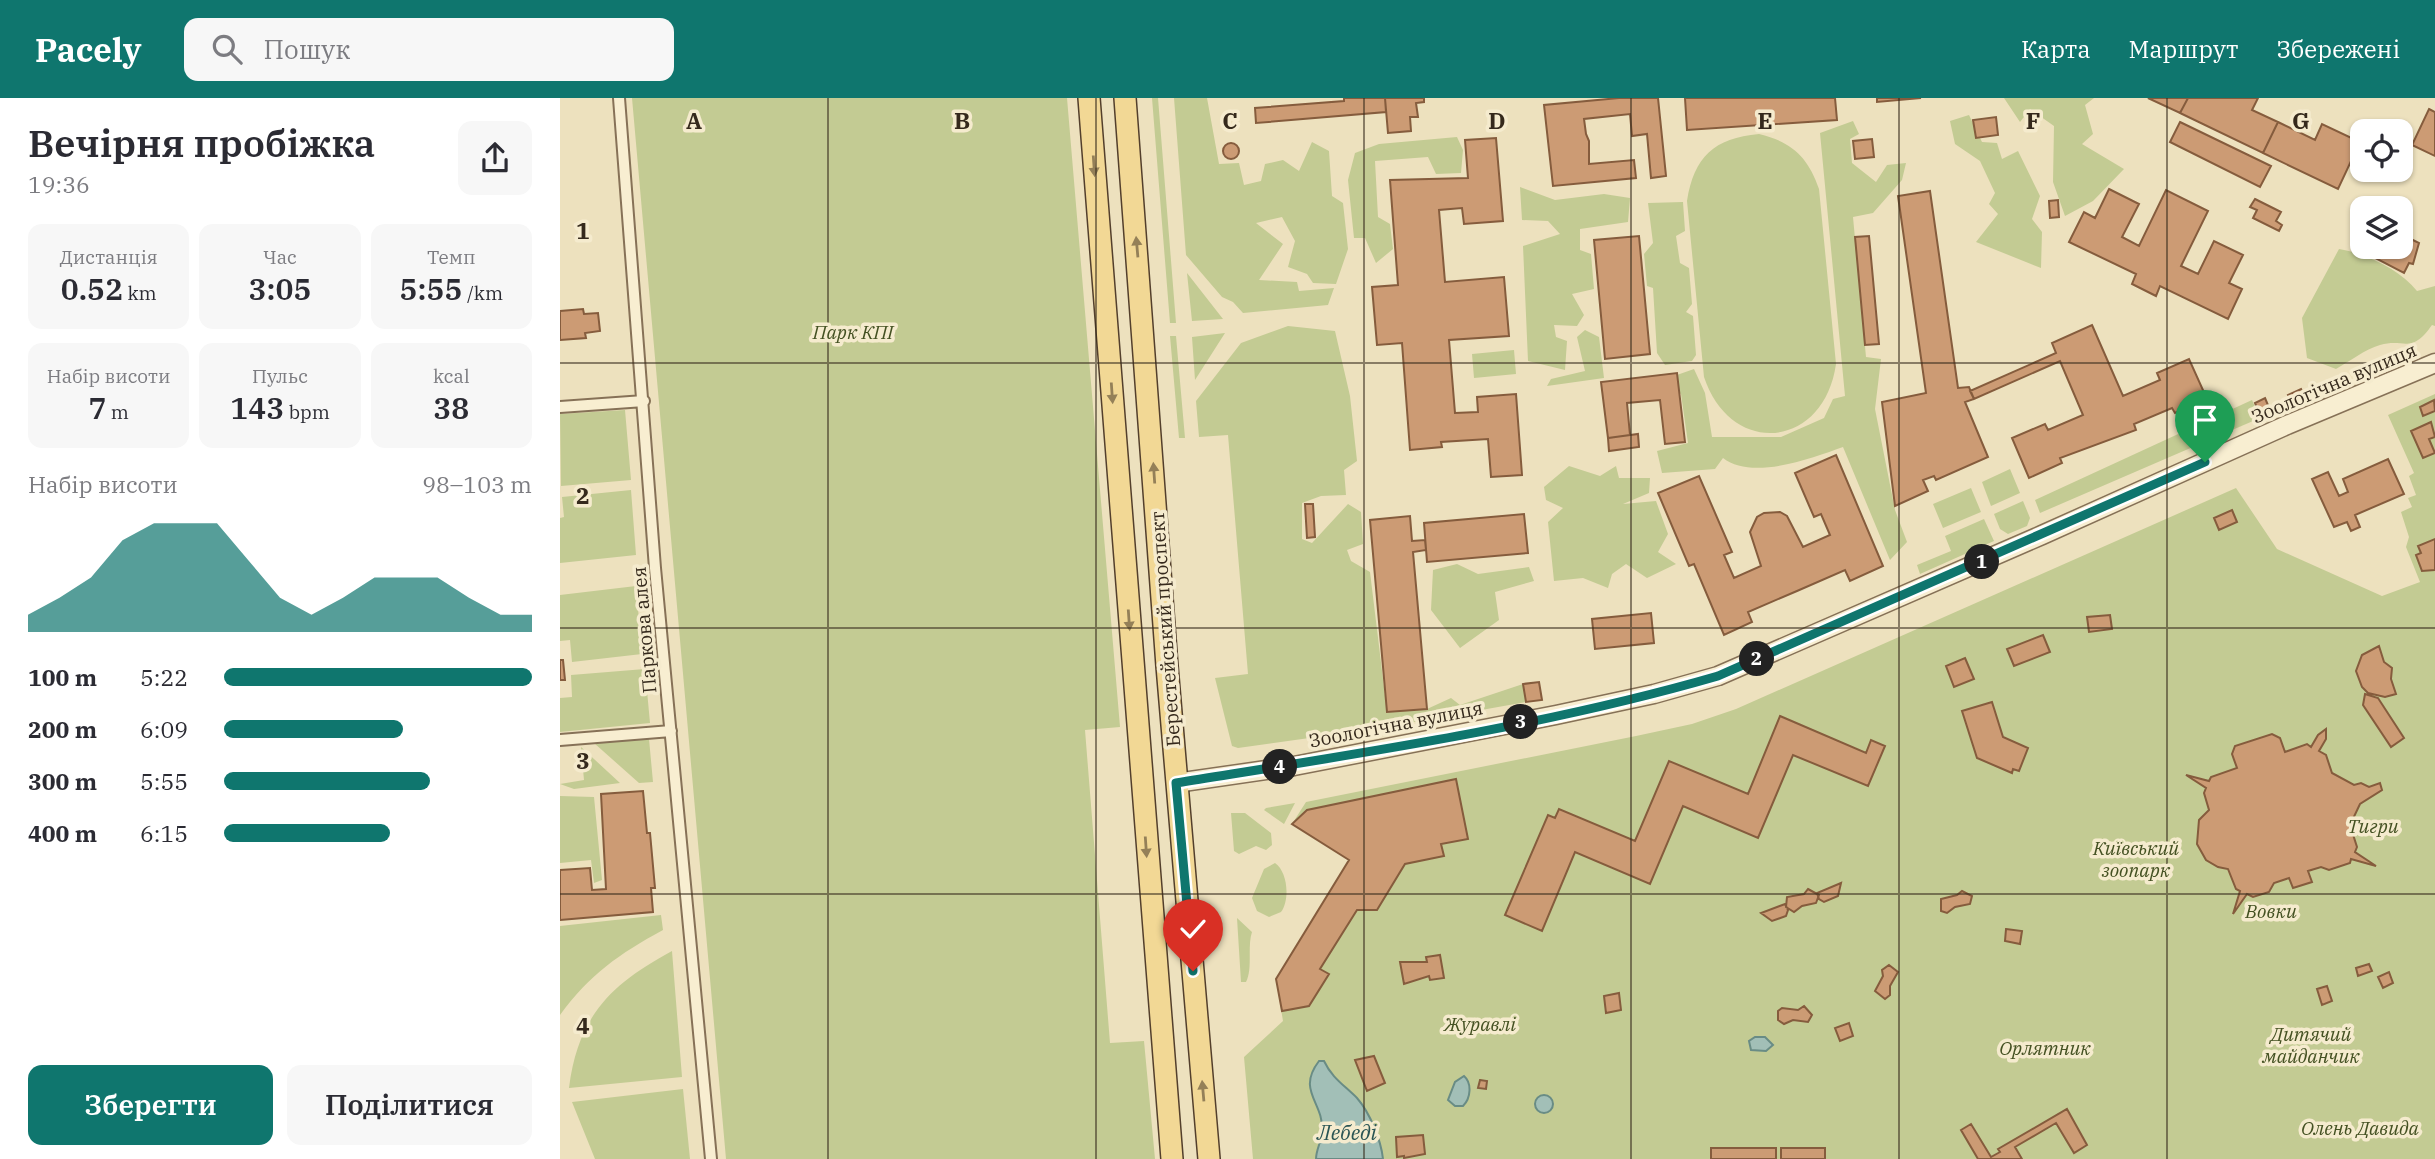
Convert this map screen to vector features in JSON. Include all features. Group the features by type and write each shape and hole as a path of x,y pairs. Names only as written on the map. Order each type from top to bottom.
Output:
{"main road":[{"name":"Берестейський проспект","path":"1089,98 1172,1159"},
{"name":"Берестейський проспект","path":"1125,98 1176,783 1209,1159"}],"street":[{"name":"Паркова алея","path":"619,98 671,731 711,1159"},
{"name":"Зоологічна вулиця","path":"1176,783 1294,765 1542,718 1654,694 1718,676 2030,541 2287,425 2435,363"},
{"path":"560,407 643,401"},
{"path":"560,740 671,731"}],"green space":[{"name":"Парк КПІ","path":"632,98 1067,98 1120,727 1085,730 1110,1043 1144,1041 1155,1159 726,1159"},
{"path":"1152,98 1158,98 1176,323 1170,323"},
{"path":"1174,98 1207,98 1219,164 1239,163 1244,185 1261,181 1265,164 1283,160 1299,171 1312,142 1329,151 1332,196 1343,203 1348,249 1336,284 1313,283 1307,274 1288,267 1295,241 1282,217 1256,223 1283,244 1259,280 1297,282 1299,291 1334,288 1328,305 1243,313 1233,302 1222,297 1186,255"},
{"path":"2004,98 2094,98 2085,105 2093,134 2082,144 2124,169 2093,201 2065,216 2053,182 2054,126 2030,109 2020,122"},
{"path":"1969,115 1982,142 1997,143 2002,159 2018,151 2040,196 2032,219 2042,232 2041,268 1976,242 1998,214 1989,204 1995,193 1980,161 1955,144 1950,121"},
{"path":"1853,121 1859,134 1850,139 1852,163 1876,182 1887,165 1906,163 1902,180 1873,213 1853,217 1866,357 1881,359 1875,409 1895,510 1907,542 1890,560 1843,447 1815,457 1766,468 1735,465 1723,458 1715,469 1662,473 1657,451 1688,443 1681,394 1657,382 1694,369 1705,393 1712,437 1781,437 1824,418 1833,399 1845,396 1820,133"},
{"path":"1759,134 1781,141 1797,152 1810,168 1819,189 1836,364 1828,392 1814,413 1796,427 1776,433 1754,431 1734,421 1717,403 1704,377 1687,201 1695,173 1709,152 1730,140"},
{"path":"1457,137 1463,150 1461,173 1436,174 1428,157 1375,161 1378,217 1390,224 1393,249 1376,263 1365,238 1354,238 1348,180 1355,153 1379,144"},
{"path":"1520,187 1555,200 1604,194 1630,198 1628,222 1580,229 1580,250 1591,254 1594,289 1572,294 1584,315 1577,326 1554,325 1556,337 1567,341 1565,370 1528,361 1523,246 1560,234 1548,221 1522,220"},
{"path":"1683,202 1685,231 1676,236 1680,263 1689,268 1692,304 1686,312 1693,316 1696,355 1692,361 1665,365 1657,353 1653,288 1647,286 1644,254 1653,243 1648,203"},
{"path":"2339,249 2350,252 2350,259 2370,259 2382,264 2401,276 2417,291 2435,286 2435,326 2432,325 2419,340 2408,344 2389,343 2374,347 2336,369 2307,358 2302,318"},
{"path":"1187,273 1223,319 1192,321"},
{"path":"1288,326 1335,331 1350,396 1357,461 1344,470 1346,495 1321,496 1302,503 1302,539 1312,543 1348,504 1361,512 1363,544 1347,550 1351,561 1370,572 1387,712 1427,709 1451,698 1460,705 1523,684 1526,702 1381,728 1238,748 1232,746 1215,678 1248,674 1228,435 1199,437 1196,401 1241,343"},
{"path":"1585,330 1599,337 1604,378 1547,386 1551,379 1585,371 1577,337"},
{"path":"1225,333 1195,380 1192,337"},
{"path":"1170,336 1176,336 1185,438 1179,438"},
{"path":"1514,350 1516,374 1474,378 1472,354"},
{"name":"Київський зоопарк","path":"2435,394 2435,1159 1253,1159 1244,1057 1283,1021 1276,979 1349,860 1292,824 1306,802 1692,724 1736,709 2236,488 2277,549 2382,596 2420,582 2406,547 2409,537 2401,512 2412,507 2408,498 2416,495 2409,476 2414,473 2388,415"},
{"path":"2252,400 2260,418 2040,513 2035,500"},
{"path":"625,410 631,480 561,486 560,414"},
{"path":"1569,466 1600,476 1616,466 1619,478 1650,478 1649,493 1623,504 1656,501 1668,534 1658,552 1676,564 1647,578 1626,564 1612,574 1608,588 1583,578 1554,581 1548,522 1563,508 1546,500 1544,487"},
{"path":"2010,469 2020,493 1991,506 1982,482"},
{"path":"1971,488 1981,512 1943,528 1933,504"},
{"path":"631,490 636,555 560,563 560,518 564,517 562,497"},
{"path":"2023,501 2030,518 2027,526 2008,534 2000,529 1994,514"},
{"path":"1984,519 1994,541 1920,574 1917,565 1951,551 1945,536"},
{"path":"1457,564 1478,574 1529,567 1534,581 1495,592 1499,620 1460,648 1431,610 1433,570"},
{"path":"636,586 642,654 572,662 570,640 560,641 560,595"},
{"path":"645,669 650,723 560,732 560,698 572,697 571,675"},
{"path":"649,739 653,782 639,783 594,743"},
{"path":"581,747 620,783 574,789 560,784 584,780"},
{"path":"560,796 594,797 602,880 594,883 591,860 560,863"},
{"path":"1295,803 1284,824 1264,810 1266,808"},
{"path":"1231,813 1245,813 1271,833 1272,845 1266,850 1256,846 1239,854 1234,851"},
{"path":"1275,863 1285,879 1286,901 1281,912 1269,917 1257,911 1252,898 1264,869"},
{"path":"661,915 663,930 606,966 560,1015 560,926"},
{"path":"1237,918 1252,932 1246,982 1241,982"},
{"path":"672,951 682,1077 569,1088 580,1041 601,1005 631,976"},
{"path":"683,1089 690,1159 595,1159 572,1102"}],"water":[{"path":"1755,1037 1765,1037 1773,1045 1766,1051 1751,1050 1749,1041"},
{"name":"Лебеді","path":"1319,1061 1324,1061 1335,1077 1362,1104 1374,1127 1383,1159 1316,1159 1322,1135 1322,1121 1310,1089 1310,1081"},
{"path":"1464,1076 1469,1086 1469,1095 1463,1106 1455,1106 1448,1100 1455,1082"},
{"path":"1544,1095 1550,1098 1553,1104 1550,1110 1544,1113 1538,1110 1535,1104 1538,1098"}],"building":[{"path":"1344,98 1385,98 1386,112 1256,123 1255,108 1344,101"},
{"path":"1385,98 1424,98 1424,102 1416,103 1418,117 1410,117 1411,131 1388,133"},
{"path":"1619,98 1658,98 1666,176 1651,178 1647,134 1632,136 1630,114 1584,119 1589,141 1589,164 1634,160 1636,178 1553,186 1544,105"},
{"path":"1685,98 1835,98 1837,120 1687,130"},
{"path":"1877,98 1921,98 1877,102"},
{"path":"2148,98 2188,98 2180,113"},
{"path":"2188,98 2258,98 2252,110 2278,122 2263,153 2180,113"},
{"path":"2429,109 2435,112 2435,156 2413,145"},
{"path":"1996,117 1998,135 1976,138 1973,120"},
{"path":"2180,122 2271,166 2260,187 2170,142"},
{"path":"2278,122 2315,140 2322,124 2350,137 2350,163 2338,189 2263,153"},
{"path":"1496,138 1503,221 1464,224 1462,208 1439,210 1445,282 1504,277 1509,336 1449,340 1455,413 1478,412 1477,397 1516,394 1522,475 1491,477 1488,439 1441,442 1442,447 1410,450 1402,343 1377,345 1372,287 1398,285 1390,180 1468,178 1465,140"},
{"path":"1872,139 1874,157 1855,159 1853,141"},
{"path":"1231,143 1239,151 1231,159 1223,151"},
{"path":"2109,189 2139,204 2122,237 2139,246 2166,190 2208,211 2181,266 2198,274 2214,241 2243,255 2229,283 2242,289 2228,319 2160,286 2156,296 2132,284 2136,274 2069,242 2084,212 2095,218"},
{"path":"1930,191 1958,388 1969,387 1974,399 1965,402 1988,457 1936,480 1934,476 1923,480 1928,491 1895,506 1882,402 1926,393 1898,196"},
{"path":"2255,199 2281,212 2276,221 2282,225 2279,231 2253,218 2257,210 2250,207"},
{"path":"2058,200 2059,217 2050,218 2049,201"},
{"path":"1639,236 1650,354 1605,359 1594,240"},
{"path":"1869,236 1879,344 1865,345 1855,237"},
{"path":"2413,240 2419,243 2413,264 2409,263 2404,273 2377,259 2413,259"},
{"path":"583,309 584,314 598,313 600,331 585,333 586,338 560,340 560,311"},
{"path":"2092,325 2123,396 2160,380 2157,373 2189,359 2207,399 2175,413 2172,408 2134,424 2136,430 2060,458 2062,463 2029,478 2012,438 2045,424 2048,430 2083,415 2060,361 1974,399 1970,391 2056,353 2052,343"},
{"path":"1677,373 1685,442 1665,444 1660,400 1627,403 1630,435 1608,438 1601,382"},
{"path":"2301,389 2304,396 2291,402 2288,395"},
{"path":"2265,398 2270,410 2260,415 2255,403"},
{"path":"2434,400 2435,411 2423,416 2420,407"},
{"path":"2431,422 2435,437 2429,439 2435,453 2423,458 2411,431"},
{"path":"1638,434 1639,447 1609,451 1608,438"},
{"path":"1836,455 1883,566 1850,581 1845,570 1748,612 1752,622 1724,635 1694,564 1689,566 1658,493 1699,476 1732,552 1724,555 1734,578 1761,566 1750,532 1757,517 1764,513 1780,512 1787,516 1803,547 1830,535 1821,514 1814,517 1795,473"},
{"path":"2388,459 2404,494 2355,515 2360,527 2351,531 2347,522 2334,527 2312,479 2328,472 2339,496 2348,492 2343,479"},
{"path":"1305,504 1313,504 1315,537 1307,538"},
{"path":"2232,510 2237,522 2219,530 2214,518"},
{"path":"1524,514 1528,553 1427,562 1424,523"},
{"path":"1410,516 1412,541 1425,540 1426,550 1413,552 1427,709 1387,712 1370,520"},
{"path":"2435,539 2435,570 2422,571 2416,555 2421,553 2418,546"},
{"path":"1651,613 1654,643 1595,649 1592,619"},
{"path":"2110,615 2112,629 2089,632 2087,617"},
{"path":"2043,635 2050,652 2014,666 2007,649"},
{"path":"2379,646 2384,662 2392,668 2391,679 2396,694 2385,697 2368,693 2362,687 2356,671 2362,655"},
{"path":"1965,658 1974,679 1954,687 1946,666"},
{"path":"560,660 563,660 565,680 560,680"},
{"path":"1539,682 1542,700 1526,702 1523,684"},
{"path":"2365,694 2378,698 2404,738 2391,747 2363,705"},
{"path":"1992,702 2003,737 2028,748 2019,771 2013,769 2012,773 1977,758 1962,711"},
{"path":"1780,716 1866,753 1871,740 1885,746 1868,786 1793,755 1758,838 1683,806 1650,884 1575,852 1542,931 1505,915 1548,815 1555,818 1559,809 1635,841 1669,761 1748,794"},
{"path":"2326,729 2326,739 2319,751 2326,755 2332,773 2354,785 2361,783 2369,787 2380,783 2382,790 2360,804 2350,825 2357,847 2355,852 2376,866 2351,859 2350,863 2329,870 2321,867 2308,871 2312,882 2293,888 2289,878 2274,883 2269,892 2253,897 2247,894 2233,914 2240,891 2236,889 2228,869 2206,860 2197,844 2199,820 2209,810 2204,793 2206,788 2186,775 2209,781 2211,777 2237,768 2232,754 2235,746 2272,734 2280,738 2285,752 2307,744 2311,747 2318,735"},
{"path":"1456,779 1468,839 1441,844 1444,856 1405,864 1377,910 1357,910 1320,969 1329,974 1309,1006 1282,1011 1276,979 1349,860 1292,824 1307,810"},
{"path":"643,791 655,888 651,888 653,912 560,920 560,870 590,868 592,890 606,889 601,794"},
{"path":"1841,883 1838,896 1824,902 1819,899 1817,893"},
{"path":"1808,889 1819,895 1816,903 1802,906 1794,912 1786,907 1787,897 1804,894"},
{"path":"1962,891 1972,896 1970,904 1955,907 1947,913 1941,911 1941,899"},
{"path":"1785,904 1788,910 1786,916 1772,921 1761,913"},
{"path":"2006,929 2022,931 2020,944 2005,941"},
{"path":"1440,955 1444,978 1430,980 1429,976 1404,984 1400,962 1427,962 1426,957"},
{"path":"2369,964 2372,971 2358,976 2356,968"},
{"path":"1889,965 1898,972 1890,986 1890,995 1885,999 1875,991 1883,976 1882,970"},
{"path":"2389,972 2393,983 2383,988 2378,977"},
{"path":"2327,986 2332,1001 2322,1005 2317,989"},
{"path":"1619,993 1621,1010 1606,1013 1604,996"},
{"path":"1804,1006 1812,1015 1808,1022 1793,1020 1784,1024 1778,1020 1778,1011 1782,1008 1798,1010"},
{"path":"1849,1023 1853,1036 1840,1041 1835,1028"},
{"path":"1374,1056 1385,1083 1367,1091 1355,1060"},
{"path":"1480,1080 1487,1081 1486,1089 1478,1088"},
{"path":"2067,1109 2087,1145 2074,1153 2056,1123 2015,1147 2022,1159 1978,1159 1961,1130 1971,1124 1991,1157 2000,1152 1998,1149"},
{"path":"1423,1135 1425,1154 1397,1157 1396,1137"},
{"path":"1711,1148 1776,1148 1776,1159 1711,1159"},
{"path":"1781,1148 1825,1148 1825,1159 1781,1159"}],"route":[{"path":"1193,971 1176,783 1294,765 1556,715 1654,694 1718,676 2205,462"}],"park label":[{"name":"Тигри","path":"2373,826"},
{"name":"Вовки","path":"2271,911"},
{"name":"Журавлі","path":"1480,1024"},
{"name":"Дитячий майданчик","path":"2311,1045"},
{"name":"Орлятник","path":"2045,1048"},
{"name":"Олень Давида","path":"2360,1128"}]}
